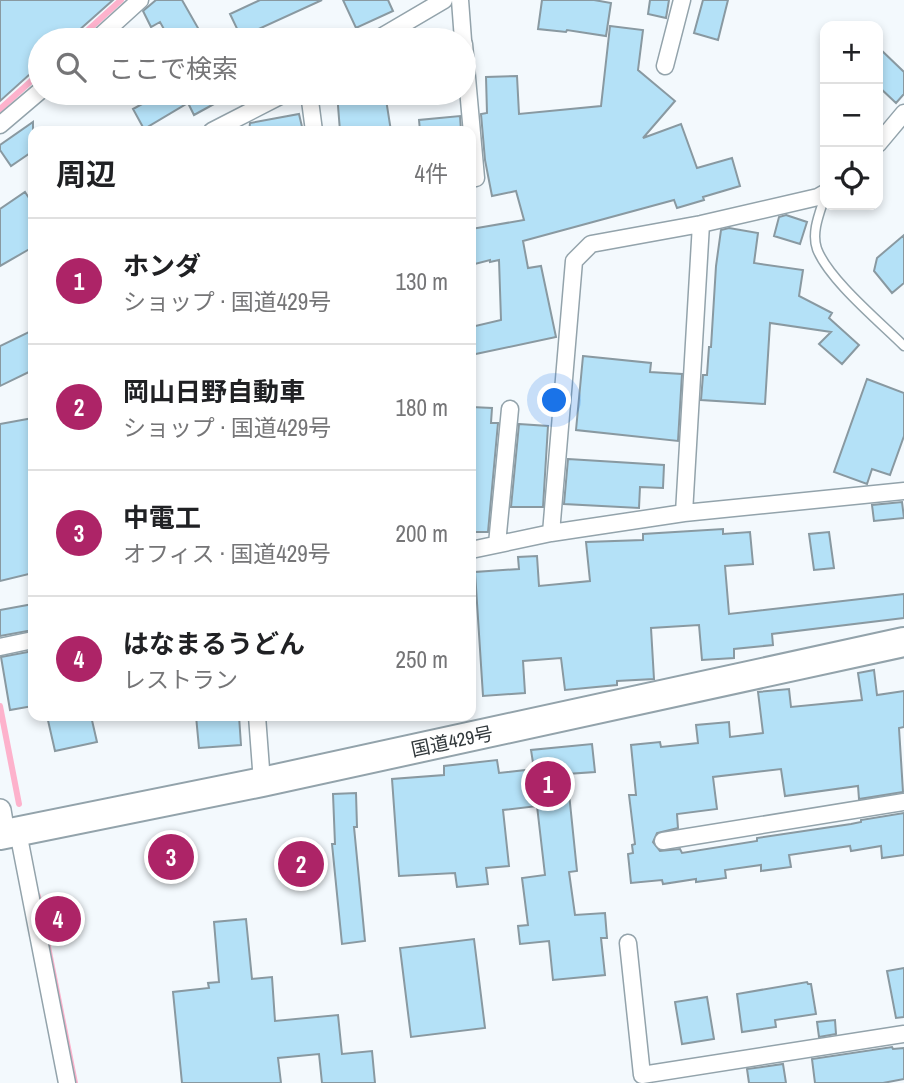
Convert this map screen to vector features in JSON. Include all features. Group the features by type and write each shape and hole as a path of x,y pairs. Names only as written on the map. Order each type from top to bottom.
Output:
{"highway":[{"name":"国道429号","path":"5,828 262,782 904,642"}],"street":[{"path":"109,28 140,0"},
{"path":"396,28 444,0"},
{"path":"460,0 463,28"},
{"path":"665,66 682,0"},
{"path":"0,125 28,101"},
{"path":"222,126 263,105"},
{"path":"311,105 313,126"},
{"path":"470,105 471,126"},
{"path":"883,138 904,113"},
{"path":"551,533 574,261 591,244 820,196"},
{"path":"684,513 701,223"},
{"path":"497,544 510,409"},
{"path":"476,549 551,533 684,513 904,491"},
{"path":"0,647 28,641"},
{"path":"257,721 262,782"},
{"path":"663,841 904,802"},
{"path":"5,828 67,1083"},
{"path":"628,943 642,1075 904,1034"}],"lane":[{"path":"821,210 816,226 816,248 834,275 904,346"}],"building":[{"path":"0,0 113,0 82,28 28,28 28,76 0,101"},
{"path":"156,0 182,0 198,28 163,28 160,22 151,27 143,11"},
{"path":"260,0 322,0 261,28 237,28 230,14"},
{"path":"343,0 388,0 393,11 356,28"},
{"path":"542,0 594,0 611,3 606,36 538,29"},
{"path":"650,0 669,0 666,18 648,14"},
{"path":"703,0 728,0 718,40 694,33"},
{"path":"610,26 643,30 638,70 675,101 643,138 681,124 697,168 732,158 740,186 677,208 674,200 523,241 528,268 541,266 556,337 476,354 476,326 501,320 499,260 476,264 476,228 524,220 516,191 492,196 485,160 481,114 487,113 486,77 517,76 519,114 601,106"},
{"path":"883,52 904,72 904,94 896,103 883,91"},
{"path":"140,105 185,105 149,126 142,126 133,109"},
{"path":"189,105 212,105 194,115"},
{"path":"338,105 387,105 390,126 340,126"},
{"path":"299,114 302,126 250,126 250,123"},
{"path":"460,116 461,126 420,126 419,120"},
{"path":"33,122 33,126 28,126 28,154 11,166 0,150 0,145"},
{"path":"25,192 28,196 28,250 0,266 0,209"},
{"path":"786,215 807,222 800,244 774,236 779,217"},
{"path":"729,228 758,233 754,263 803,270 799,296 832,313 829,318 859,345 842,364 819,344 831,332 770,323 765,404 701,400 703,375 707,375 711,347 721,230"},
{"path":"904,235 904,283 892,293 874,271 877,258"},
{"path":"28,332 28,372 0,386 0,346"},
{"path":"583,356 651,363 650,372 682,374 678,441 576,430"},
{"path":"867,379 904,393 904,436 890,475 872,469 867,484 834,472"},
{"path":"476,407 492,408 491,423 498,423 488,532 476,532"},
{"path":"28,419 28,574 0,581 0,424"},
{"path":"519,424 548,426 543,507 511,507"},
{"path":"568,459 664,465 663,488 640,487 639,508 564,504"},
{"path":"902,502 904,518 874,521 872,505"},
{"path":"723,529 723,534 750,532 753,564 725,566 729,614 904,594 904,618 772,634 773,645 734,649 734,658 702,660 699,625 651,628 654,679 617,681 617,685 565,690 561,658 523,661 525,693 483,696 476,572 519,569 518,557 537,556 539,586 590,581 586,542 643,540 643,534"},
{"path":"829,532 834,568 814,570 809,534"},
{"path":"28,605 28,631 0,636 0,610"},
{"path":"28,652 28,707 10,710 1,657"},
{"path":"874,670 877,695 904,691 904,727 899,728 903,792 859,799 858,786 785,796 781,769 713,777 717,809 677,814 678,828 657,833 653,842 660,851 680,849 682,853 904,813 904,855 882,858 881,846 851,851 850,846 789,855 791,867 761,871 761,865 725,870 726,878 663,884 662,880 631,883 628,854 633,853 632,845 635,844 629,795 636,795 631,745 660,742 661,747 698,743 696,725 729,722 730,737 763,733 758,692 789,689 791,707 862,700 858,673"},
{"path":"48,721 92,721 97,742 55,751"},
{"path":"196,721 239,721 241,745 199,748"},
{"path":"592,744 595,772 567,774 577,871 569,872 575,915 605,913 607,938 601,938 605,975 553,980 549,941 520,944 518,926 528,925 522,878 545,875 537,806 503,810 509,866 486,868 488,884 457,887 455,873 399,876 392,779 444,775 444,766 497,760 499,773 534,769 531,750"},
{"path":"356,793 357,827 354,827 365,941 342,944 332,844 335,844 333,794"},
{"path":"246,919 252,979 272,977 275,1021 338,1015 342,1054 372,1051 375,1083 322,1083 319,1054 278,1058 281,1083 182,1083 173,992 209,988 208,983 219,982 214,922"},
{"path":"474,939 485,1028 411,1037 400,948"},
{"path":"904,968 904,1017 896,1018 887,971"},
{"path":"807,982 811,984 816,1014 775,1020 776,1027 742,1032 737,994"},
{"path":"707,997 714,1039 682,1044 675,1002"},
{"path":"835,1020 836,1034 819,1037 817,1022"},
{"path":"892,1047 904,1048 904,1079 883,1083 815,1083 812,1059"},
{"path":"783,1064 786,1083 749,1083 747,1069"}],"waterway":[{"path":"90,28 121,0"},
{"path":"0,109 28,84"},
{"path":"0,706 19,804"},
{"path":"38,896 75,1083"}],"place":[{"name":"ホンダ","path":"548,784"},
{"name":"中電工","path":"171,857"},
{"name":"岡山日野自動車","path":"301,864"},
{"name":"はなまるうどん","path":"58,919"}]}
